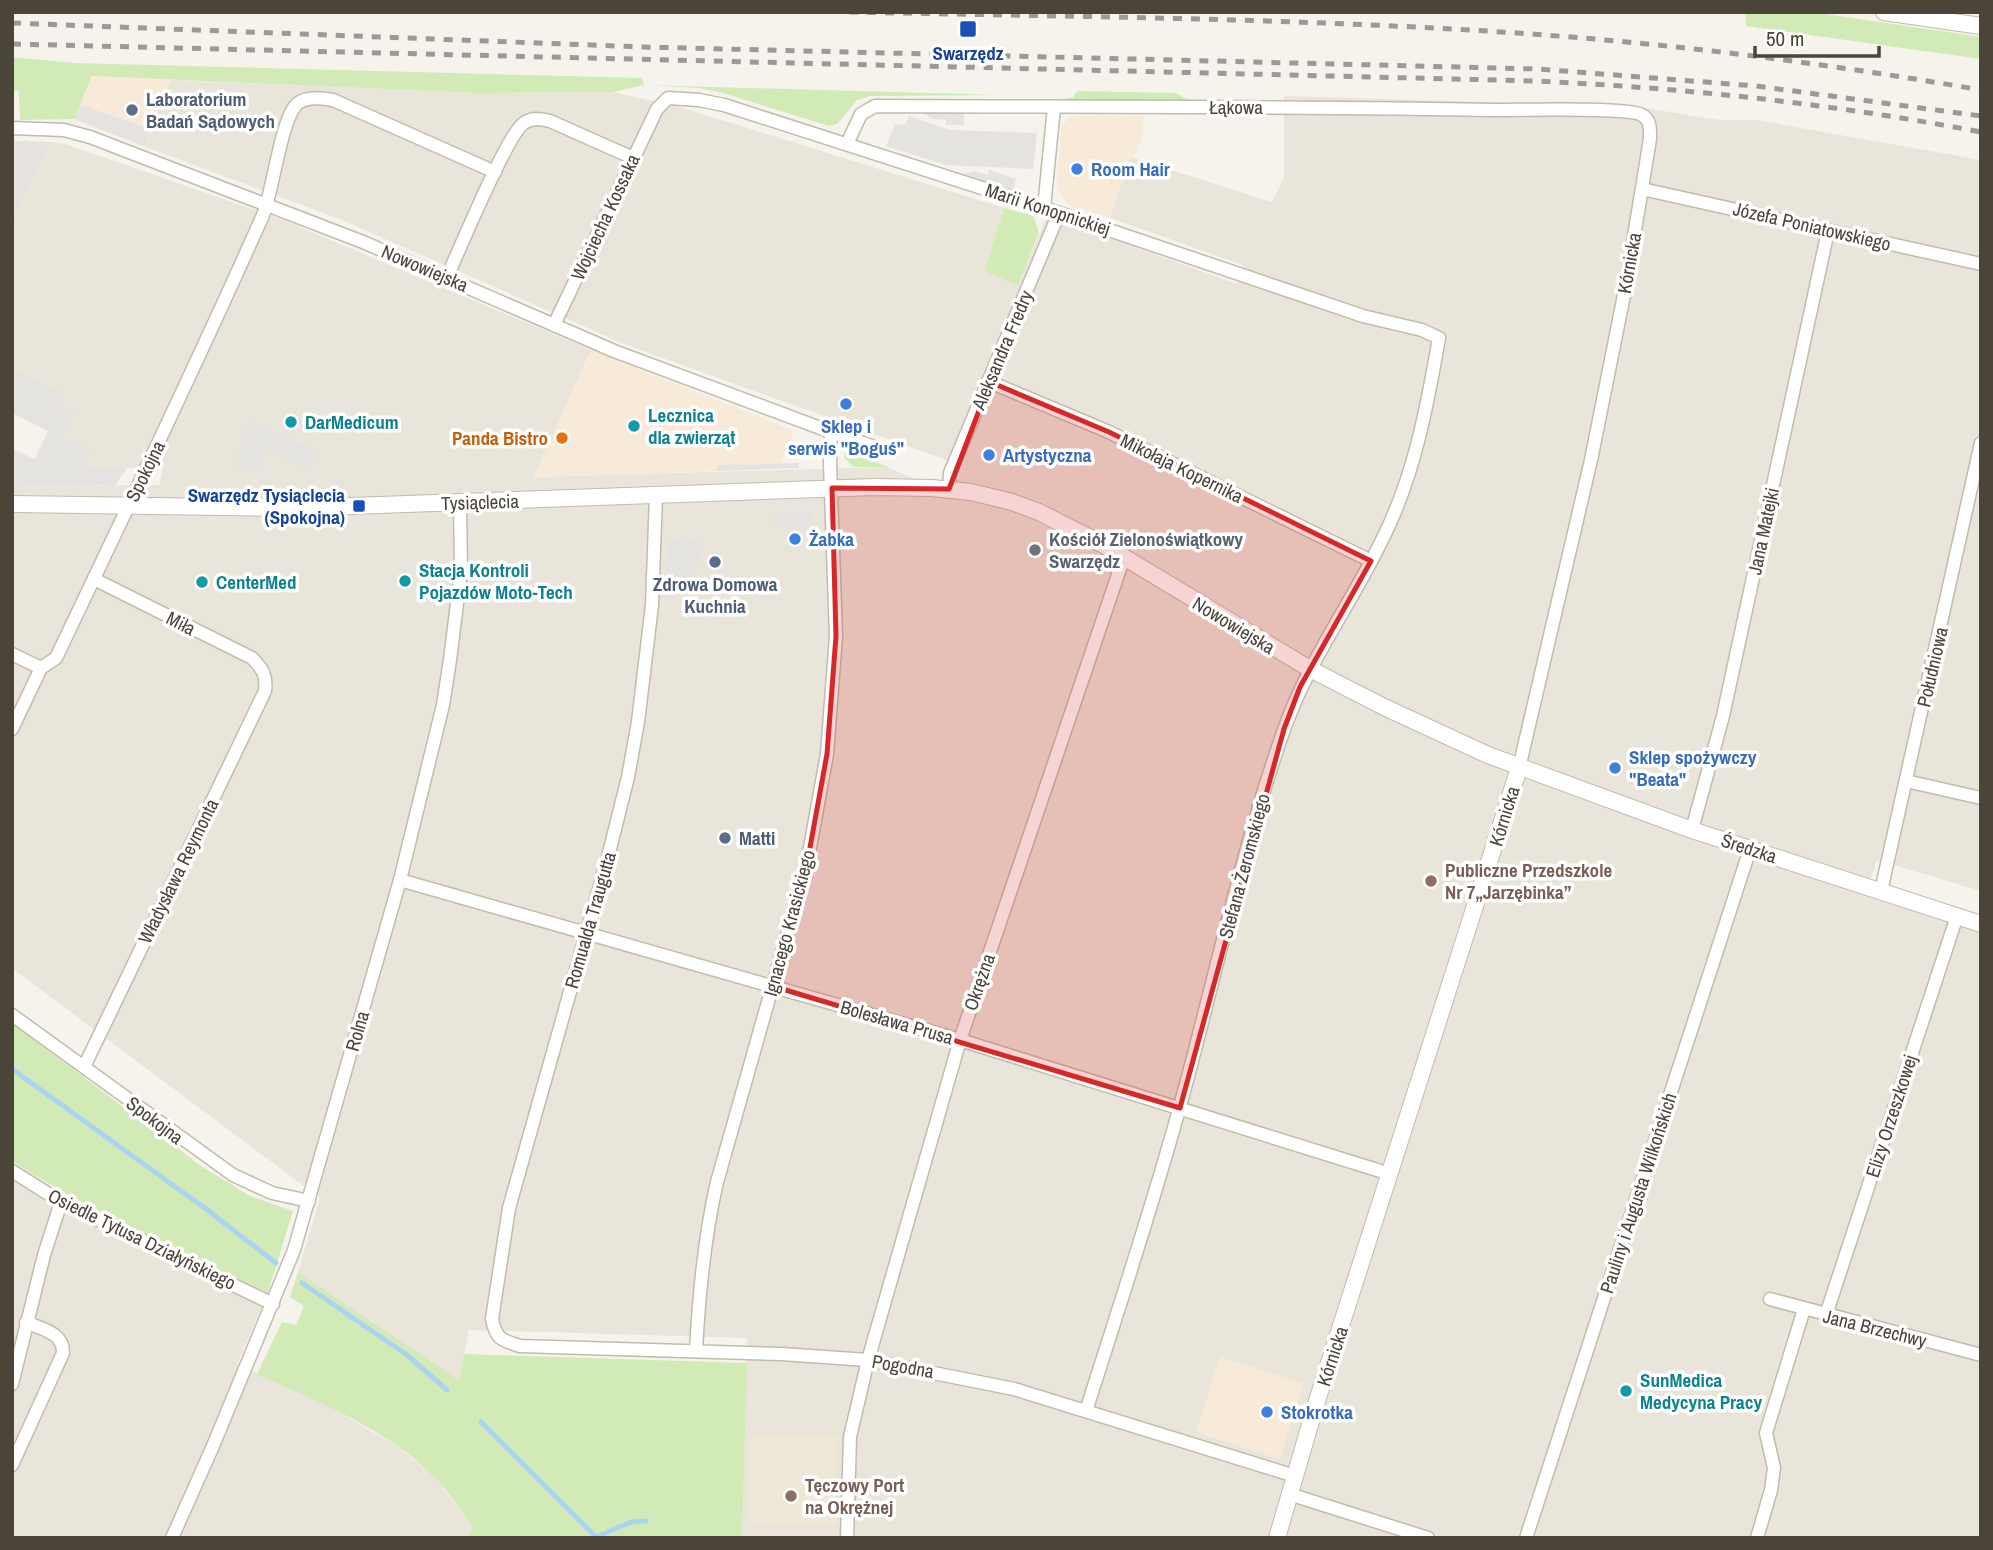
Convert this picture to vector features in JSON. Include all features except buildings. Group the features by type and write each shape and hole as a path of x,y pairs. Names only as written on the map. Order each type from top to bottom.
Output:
{"street":[{"path":"1884,12 1981,26"},
{"name":"Spokojna","path":"12,729 41,668 56,658 190,378 267,206 291,113 297,105 310,99 326,99 339,103 495,172"},
{"name":"Marii Konopnickiej","path":"657,109 668,99 699,100 724,105 1044,208 1341,309 1422,330 1439,338"},
{"name":"Łąkowa","path":"847,144 861,114 875,106 1568,111 1628,113 1645,118"},
{"path":"1044,208 1054,107"},
{"name":"Wojciecha Kossaka","path":"554,325 657,109"},
{"path":"447,277 495,172 516,130 522,124 537,118 550,121 633,158"},
{"name":"Kórnicka","path":"1277,1538 1519,768 1591,460 1626,285 1650,131 1645,118"},
{"name":"Nowowiejska","path":"12,128 64,131 90,137 363,242 661,370 883,450"},
{"name":"Józefa Poniatowskiego","path":"1642,188 1981,264"},
{"name":"Aleksandra Fredry","path":"948,489 950,473 1059,213"},
{"name":"Jana Matejki","path":"1692,830 1723,716 1828,231"},
{"name":"Stefana Żeromskiego","path":"1086,1411 1180,1108 1267,784 1292,708 1310,669 1390,523 1414,456 1427,406 1439,338"},
{"name":"Mikołaja Kopernika","path":"990,382 1109,432 1371,561"},
{"path":"831,432 832,488"},
{"name":"Południowa","path":"1881,891 1981,443"},
{"name":"Tysiąclecia","path":"12,504 298,508 832,488 948,489"},
{"name":"Ignacego Krasickiego","path":"696,1351 701,1265 707,1228 807,864 827,754 836,636 832,488"},
{"name":"Nowowiejska","path":"948,489 994,497 1057,520 1124,557 1310,669 1384,707 1519,768"},
{"name":"Romualda Traugutta","path":"498,1337 492,1319 509,1208 619,813 638,722 652,605 656,495"},
{"name":"Rolna","path":"172,1538 214,1446 294,1250 400,880 443,705 461,571 460,503"},
{"name":"Okrężna","path":"847,1538 850,1437 868,1360 960,1040 1124,557"},
{"name":"Miła","path":"94,579 252,658 264,673"},
{"path":"12,654 41,668"},
{"name":"Władysława Reymonta","path":"84,1067 265,691 264,673"},
{"name":"Średzka","path":"1519,768 1692,830 1981,924"},
{"path":"1906,781 1981,798"},
{"name":"Pauliny i Augusta Wilkońskich","path":"1526,1538 1750,849"},
{"name":"Bolesława Prusa","path":"400,880 960,1040 1390,1174"},
{"name":"Elizy Orzeszkowej","path":"1826,1315 1956,916"},
{"name":"Spokojna","path":"12,1015 233,1175 272,1192 309,1201"},
{"name":"Osiedle Tytusa Działyńskiego","path":"12,1171 61,1202 273,1304"},
{"path":"12,1384 21,1327 61,1202"},
{"name":"Jana Brzechwy","path":"1770,1300 1981,1355"},
{"path":"1757,1538 1772,1490 1774,1468 1766,1433 1804,1309"},
{"path":"12,1465 63,1353 61,1340 56,1335 21,1327"},
{"name":"Pogodna","path":"498,1337 520,1346 828,1356 868,1360 1014,1389 1295,1476"},
{"path":"1289,1494 1428,1538"}],"highlighted area":[{"path":"990,382 1109,432 1371,561 1300,687 1284,729 1180,1108 772,986 807,864 827,754 836,636 832,488 949,489"}],"shaded area":[{"path":"92,76 172,80 162,99 146,147 74,119"},
{"path":"172,80 478,93 613,92 683,108 1004,208 984,270 1018,285 1047,216 1237,284 1243,265 1110,218 1130,157 1272,202 1284,177 1284,96 1548,104 1553,101 1633,106 1719,120 1756,120 1981,160 1981,891 1877,860 1865,896 1981,933 1981,1538 742,1538 747,1338 469,1330 459,1380 298,1272 320,1198 12,968 12,486 159,485 163,468 82,468 60,438 58,404 63,394 12,368 12,224 51,142 65,144 281,219 591,350 534,477 888,467 952,496 963,466 624,344 342,220 146,147 162,99"},
{"path":"81,105 151,129 146,147 74,119"},
{"path":"923,113 964,113 964,125 946,125 946,120 933,119"},
{"path":"909,116 950,130 1037,133 1033,169 946,165 886,146 895,124 905,125"},
{"path":"1072,116 1143,116 1143,134 1134,158 1130,157 1110,218 1068,205 1057,187 1061,126"},
{"path":"12,141 51,142 12,223"},
{"path":"989,170 1016,179 1014,188 1018,192 963,174 975,171 988,175"},
{"path":"591,350 794,431 778,469 534,477"},
{"path":"12,368 64,394 59,404 74,412 60,438 91,451 83,468 127,468 115,485 12,486 12,449 35,459 48,431 12,413"},
{"path":"249,420 318,452 309,471 265,450 262,470 237,469 241,439"},
{"path":"799,463 799,468 716,471 719,465"},
{"path":"812,512 806,534 773,523 776,513"},
{"path":"679,538 703,542 691,581 666,572 667,543"},
{"path":"12,1161 62,1193 119,1223 268,1292 237,1364 332,1408 395,1445 434,1476 473,1527 466,1538 12,1538"},
{"path":"1220,1357 1304,1383 1280,1459 1196,1432"},
{"name":"Tęczowy Port na Okrężnej","path":"749,1435 837,1436 835,1525 747,1522"}],"green space":[{"path":"1745,12 1812,12 1981,37 1981,59 1746,26"},
{"path":"12,57 74,63 642,78 644,85 613,92 478,93 92,76 74,119 20,120 19,91 12,91"},
{"path":"644,85 999,95 870,96 857,100 837,124 829,126 723,93 699,88"},
{"path":"1077,91 1176,93 1189,101 1066,101 1066,98 1073,98"},
{"path":"1004,208 1033,216 1039,232 1018,285 984,271"},
{"path":"846,452 888,467 853,467 844,457"},
{"path":"12,1023 201,1166 250,1196 293,1211 268,1292 106,1215 12,1161"},
{"path":"298,1272 459,1380 464,1354 747,1363 742,1538 466,1538 473,1527 444,1487 415,1459 373,1430 257,1374 282,1322 296,1325 304,1306 290,1297"}],"waterway":[{"path":"12,1069 276,1263"},
{"path":"302,1283 407,1355 447,1390"},
{"path":"481,1422 597,1538"},
{"path":"596,1537 631,1522 646,1521"}],"railway":[{"path":"849,12 1110,17 1458,29 1763,57 1981,90"},
{"path":"12,23 644,47 1538,69 1756,86 1981,116"},
{"path":"12,44 1536,81 1760,99 1871,113 1981,132"}],"place":[{"name":"Swarzędz","path":"968,29"},
{"name":"Laboratorium Badań Sądowych","path":"132,110"},
{"name":"Room Hair","path":"1077,169"},
{"name":"Sklep i serwis \"Boguś\"","path":"846,404"},
{"name":"DarMedicum","path":"291,422"},
{"name":"Lecznica dla zwierząt","path":"634,426"},
{"name":"Panda Bistro","path":"562,438"},
{"name":"Artystyczna","path":"989,455"},
{"name":"Swarzędz Tysiąclecia (Spokojna)","path":"359,506"},
{"name":"Żabka","path":"795,539"},
{"name":"Kościół Zielonoświątkowy Swarzędz","path":"1035,550"},
{"name":"Zdrowa Domowa Kuchnia","path":"715,562"},
{"name":"Stacja Kontroli Pojazdów Moto-Tech","path":"405,581"},
{"name":"CenterMed","path":"202,582"},
{"name":"Sklep spożywczy \"Beata\"","path":"1615,768"},
{"name":"Matti","path":"725,838"},
{"name":"Publiczne Przedszkole Nr 7„Jarzębinka”","path":"1431,881"},
{"name":"SunMedica Medycyna Pracy","path":"1626,1391"},
{"name":"Stokrotka","path":"1267,1412"},
{"name":"Tęczowy Port na Okrężnej","path":"791,1496"}]}
